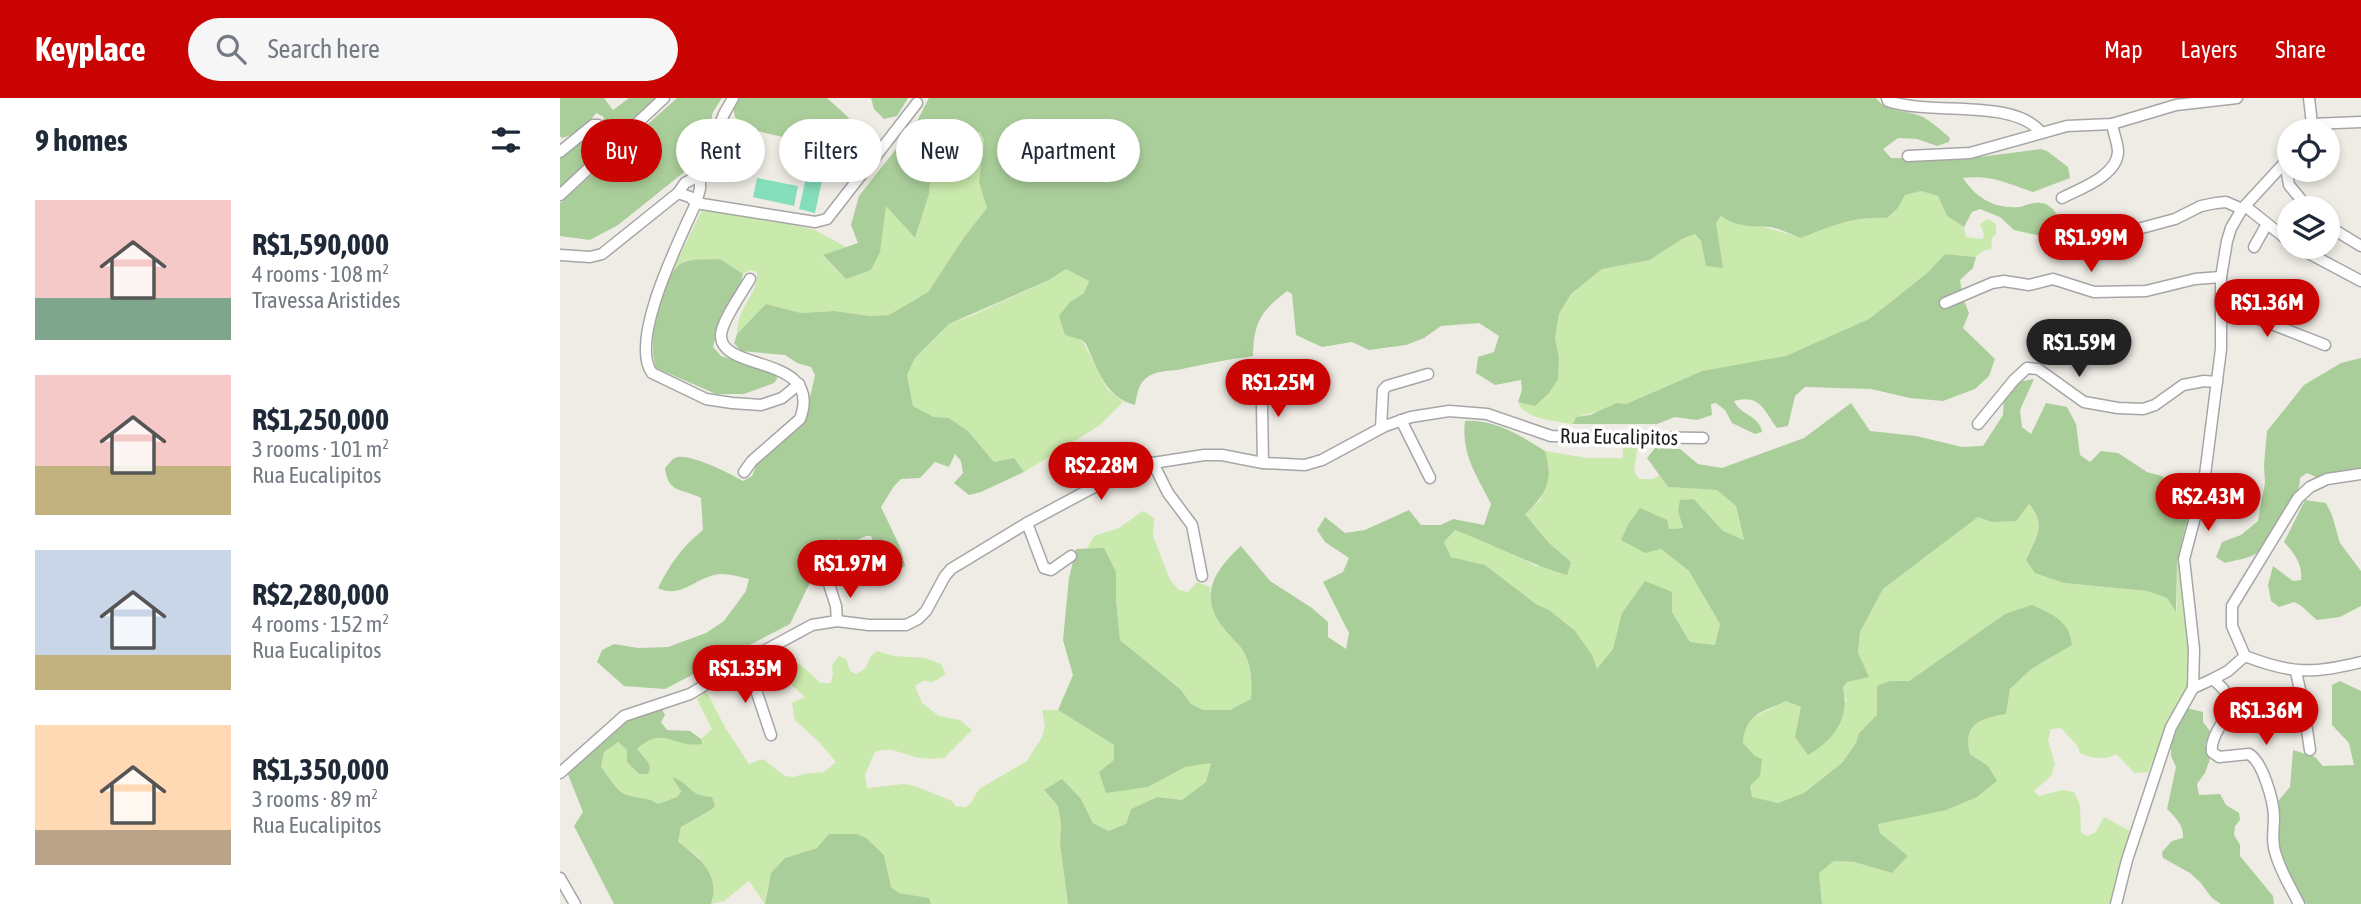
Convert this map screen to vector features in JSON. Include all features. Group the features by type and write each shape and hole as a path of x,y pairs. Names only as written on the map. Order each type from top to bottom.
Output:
{"street":[{"path":"642,119 664,98"},
{"path":"722,119 733,98"},
{"path":"1887,98 1892,103 2008,106 2028,115 2041,132"},
{"path":"2153,98 2164,109"},
{"path":"1908,156 1970,153 2067,126 2112,124 2164,109 2237,98"},
{"path":"2309,98 2310,119"},
{"path":"678,192 696,202 815,222 827,219 917,103"},
{"path":"2340,124 2361,122"},
{"path":"2062,198 2110,169 2118,153 2112,124"},
{"path":"560,152 581,135"},
{"path":"2129,904 2117,902 2127,860 2171,727 2193,688 2194,649 2184,559 2204,483 2217,382 2221,339 2221,277 2227,241 2243,207 2277,171"},
{"path":"560,195 581,175"},
{"path":"560,255 590,257 603,254 687,182"},
{"path":"700,182 696,202 658,291 651,316 646,365 652,373 706,399 732,403 761,405 782,398 799,384"},
{"path":"2112,236 2175,219 2201,206 2217,202 2243,207 2277,231"},
{"path":"2254,247 2267,223"},
{"path":"2340,233 2361,246"},
{"path":"2320,259 2361,281"},
{"path":"1945,303 1992,283 2004,281 2029,285 2053,279 2094,292 2146,291 2195,279 2221,277"},
{"path":"744,472 752,461 800,419 803,410 803,396 799,384 778,370 734,354 724,347 721,340 722,328 750,279"},
{"path":"2221,304 2325,345"},
{"path":"1978,424 2027,368 2038,369 2084,402 2143,410 2155,405 2183,385 2204,381 2217,382"},
{"path":"1264,463 1262,406 1266,373"},
{"path":"1381,428 1383,390 1387,386 1428,374"},
{"name":"Rua Eucalipitos","path":"560,773 624,716 690,694 812,625 837,621 869,625 906,625 918,619 926,611 939,585 951,569 1027,523 1111,478 1153,463 1222,455 1264,463 1305,465 1322,460 1401,420 1449,411 1487,414 1551,436 1703,438"},
{"path":"1401,420 1430,478"},
{"path":"1153,463 1168,493 1192,525 1202,576"},
{"path":"2361,474 2327,479 2310,486 2298,498 2232,606 2232,626 2245,656 2296,672 2329,670 2361,662"},
{"path":"1027,523 1044,568 1051,570 1071,556"},
{"path":"829,584 836,606 837,621"},
{"path":"2193,688 2228,671 2245,656"},
{"path":"738,665 755,687 771,735"},
{"path":"2296,672 2304,703 2310,750"},
{"path":"2213,679 2227,693 2229,703 2212,742 2212,752 2219,757 2249,754 2257,760 2272,802 2275,855 2299,904"},
{"path":"560,878 575,904"}],"green space":[{"path":"560,98 604,98 613,110 629,98 657,98 635,119 603,119 596,113 591,119 581,119 581,130 562,138"},
{"path":"677,98 722,98 711,119 676,119 676,179 618,225 590,240 560,236 560,203 583,182 662,182 662,119 654,119"},
{"path":"738,98 827,98 849,119 779,119 779,136 765,133 765,119 737,119 733,108"},
{"path":"871,98 908,98 897,116 884,119 874,109"},
{"path":"929,98 1876,98 1891,109 1923,117 1950,138 1949,142 1937,146 1917,139 1898,138 1883,149 1891,158 1963,159 2041,149 2068,167 2070,178 2033,192 1991,179 1963,178 1974,191 1994,204 2020,207 2041,203 2049,206 2063,226 2059,232 2045,237 2014,230 2000,217 1980,209 1972,212 1964,227 1947,216 1938,196 1921,191 1905,195 1898,208 1887,218 1853,220 1801,238 1773,228 1738,224 1721,216 1716,223 1723,268 1706,266 1701,241 1695,234 1682,239 1650,260 1602,269 1571,294 1559,314 1555,338 1559,358 1558,379 1549,393 1535,406 1518,402 1522,390 1521,380 1495,385 1476,373 1478,357 1494,352 1499,336 1479,323 1441,326 1424,338 1406,345 1369,350 1352,342 1322,347 1296,335 1292,294 1287,291 1270,305 1260,319 1255,334 1253,356 1154,374 1141,384 1135,405 1116,396 1109,389 1082,340 1065,335 1059,316 1070,302 1084,293 1089,281 1066,269 1049,280 949,324 915,358 907,375 913,406 934,417 949,418 968,431 994,462 1014,458 1024,472 969,495 954,483 963,473 961,461 955,454 949,467 935,462 920,478 901,479 881,507 901,549 905,566 891,575 882,566 871,536 849,544 839,539 822,550 814,574 790,624 665,689 624,686 597,662 602,650 614,644 638,648 668,647 706,633 724,621 746,591 749,579 721,574 674,591 658,588 677,556 703,530 701,498 673,486 665,468 674,459 684,457 711,465 743,481 752,476 760,457 806,415 815,375 811,367 797,363 785,355 741,351 734,343 737,334 766,304 801,313 834,311 870,316 889,315 928,292 987,208 979,182 983,182 983,119 918,119"},
{"path":"581,139 581,169 560,189 560,154"},
{"path":"896,149 896,182 930,182 915,238 886,206 880,252 871,270 846,279 823,255 858,243 851,225 859,196 870,182 882,182 882,167"},
{"path":"765,180 798,186 794,206 753,197 756,182 765,182"},
{"path":"805,182 822,182 815,213 799,209"},
{"path":"930,182 979,182 988,208 965,236 928,292 889,315 870,316 834,311 801,313 766,304 737,334 740,316 754,288 757,272 750,270 743,274 720,259 685,261 672,271 703,208 710,206 815,230 846,247 823,256 846,279 884,217 886,205 915,238"},
{"path":"1921,191 1938,196 1947,216 1964,227 1966,237 1983,239 1980,224 1988,219 1996,224 1991,249 1976,257 1945,254 1926,274 1869,319 1786,357 1702,371 1626,404 1576,417 1573,424 1534,416 1527,413 1518,402 1535,406 1559,358 1555,338 1559,314 1571,294 1602,269 1650,260 1682,239 1695,234 1701,241 1706,266 1717,230 1715,222 1722,216 1801,238 1853,220 1887,218 1898,208 1905,195"},
{"path":"1945,254 1976,257 1973,268 1960,280 1969,313 1963,328 1995,359 1989,376 1975,389 1943,401 1910,398 1871,389 1805,387 1795,396 1788,426 1777,428 1755,401 1734,401 1741,410 1758,422 1762,432 1755,434 1732,423 1725,410 1716,403 1711,404 1712,415 1697,420 1675,417 1657,424 1573,424 1576,417 1590,415 1617,403 1626,404 1702,371 1786,356 1869,319 1926,274"},
{"path":"720,259 743,274 739,290 720,317 713,347 721,356 776,373 777,379 774,383 744,394 716,394 656,368 653,357 656,312 660,296 673,271 686,261"},
{"path":"1066,269 1089,280 1084,293 1070,302 1082,340 1107,389 1123,402 1099,426 1024,472 1014,458 994,462 968,431 949,418 934,417 913,406 907,375 915,358 949,324 1049,280"},
{"path":"2361,358 2361,471 2318,478 2307,473 2300,478 2296,497 2272,540 2250,557 2225,563 2216,557 2222,542 2241,535 2258,521 2265,483 2267,431 2304,385 2341,363"},
{"path":"2034,379 2020,410 2022,427 2031,434 2046,403 2067,407 2076,424 2080,455 2090,462 2101,451 2118,453 2147,472 2162,476 2185,505 2188,515 2177,562 2176,612 2167,598 2147,591 2064,583 2035,573 2026,560 2039,525 2029,504 2016,521 1992,522 1978,517 1883,589 1860,632 1858,653 1869,677 1847,682 1843,687 1845,698 1842,718 1826,742 1808,755 1795,737 1801,707 1786,701 1756,715 1747,725 1743,743 1755,756 1762,759 1760,776 1750,786 1752,797 1778,803 1804,793 1842,763 1856,743 1859,733 1877,715 1877,686 1890,681 1909,681 2005,614 2032,605 2039,608 2064,624 2072,645 2030,670 2010,689 2006,714 1982,721 1971,729 1968,744 1970,754 1988,766 1997,781 1977,797 1946,810 1878,824 1880,833 1908,856 1892,873 1854,862 1834,861 1819,873 1822,904 1068,904 1058,806 1044,790 1062,779 1081,799 1093,823 1108,831 1126,824 1131,809 1157,797 1182,800 1206,782 1211,763 1185,767 1148,787 1106,793 1099,772 1114,760 1114,745 1058,710 1073,675 1063,640 1069,578 1076,549 1104,548 1116,572 1120,640 1181,690 1191,704 1203,710 1230,710 1251,699 1250,668 1246,657 1222,626 1211,603 1213,583 1232,555 1241,546 1270,581 1312,608 1328,622 1328,637 1346,649 1349,633 1323,582 1343,572 1349,558 1325,542 1317,530 1325,517 1345,533 1365,530 1409,510 1421,525 1441,525 1453,519 1484,525 1491,504 1471,464 1464,433 1465,421 1487,423 1507,430 1545,451 1549,470 1546,486 1525,514 1548,542 1571,562 1567,575 1455,530 1444,542 1451,557 1485,565 1575,631 1592,655 1597,669 1613,649 1622,613 1645,581 1672,592 1672,612 1690,642 1715,645 1720,624 1689,571 1661,549 1645,553 1621,540 1640,508 1667,520 1669,529 1683,528 1678,511 1680,500 1694,499 1723,531 1744,540 1736,506 1717,490 1668,487 1647,458 1655,448 1680,449 1698,464 1722,468 1804,438 1851,403 1870,431 1916,436 1962,447 1983,446 2003,415 2004,397 2018,382"},
{"path":"1622,434 1636,434 1638,443 1634,471 1639,479 1653,479 1659,475 1668,487 1717,490 1736,506 1744,541 1723,531 1694,499 1678,511 1683,528 1669,529 1661,549 1689,571 1720,624 1715,645 1690,642 1672,612 1623,613 1613,649 1597,670 1549,610 1536,604 1485,565 1451,557 1444,542 1455,530 1490,543 1536,566 1571,562 1548,542 1525,514 1541,499 1549,466 1545,451 1587,458 1623,458"},
{"path":"2305,500 2326,503 2340,543 2361,571 2361,606 2340,617 2317,620 2294,602 2279,607 2271,601 2268,585 2273,566 2293,581 2301,580 2299,564 2284,542"},
{"path":"2193,503 2187,533 2191,679 2148,772 2135,773 2116,754 2098,758 2080,753 2077,745 2061,728 2051,729 2048,740 2055,764 2051,776 2034,791 2039,796 2062,790 2074,792 2080,805 2081,833 2087,836 2096,832 2104,817 2130,831 2114,904 1822,904 1819,872 1834,861 1854,862 1892,873 1908,856 1880,833 1878,824 1893,820 1988,766 1970,754 1968,744 1971,729 1989,718 2006,714 2010,689 2030,670 2053,657 2005,614 1909,681 1890,681 1877,715 1859,733 1856,743 1842,763 1804,793 1778,803 1752,798 1750,786 1755,756 1743,743 1745,727 1752,718 1786,701 1801,707 1847,702 1843,687 1858,653 1860,632 1883,589 1979,516 1992,522 2028,504 2037,519 2038,531 2026,560 2064,583 2147,591 2167,598 2177,611 2177,562 2188,515 2185,505"},
{"path":"1143,511 1154,518 1153,536 1170,580 1179,590 1188,592 1197,582 1210,587 1216,615 1248,662 1251,699 1230,710 1203,710 1191,704 1181,690 1120,640 1116,572 1087,549 1094,536 1119,528"},
{"path":"877,651 894,656 925,658 941,664 946,674 933,682 923,681 915,686 922,703 939,716 960,720 972,730 944,758 918,758 890,750 875,752 865,775 867,788 904,784 915,786 952,801 955,806 965,807 970,804 979,789 1027,761 1042,737 1045,726 1042,710 1058,710 1114,745 1114,760 1148,787 1185,767 1211,762 1206,782 1182,800 1157,797 1131,809 1126,824 1107,831 1093,823 1081,799 1044,791 1058,806 1068,904 931,904 929,898 899,893 891,887 884,855 817,848 785,858 768,884 765,904 749,881 724,901 711,904 713,899 699,857 678,842 681,827 709,811 703,797 673,778 681,790 677,797 658,804 624,794 601,767 604,752 618,742 627,750 627,762 639,774 648,774 648,762 637,749 647,741 663,737 692,745 701,744 701,739 712,729 697,699 706,691 749,764 763,759 785,776 794,777 824,772 836,762 795,720 792,703 805,697 786,680 781,669 798,663 821,683 831,683 832,665 839,656 846,659 850,671 856,674 865,669 871,656"},
{"path":"2340,681 2361,691 2361,904 2308,904 2304,903 2274,840 2279,800 2290,787 2293,750 2315,757 2323,766 2354,765 2349,743 2332,725 2332,685"},
{"path":"2186,708 2203,712 2203,722 2210,731 2205,745 2210,759 2197,784 2199,795 2220,794 2226,805 2239,813 2240,820 2235,826 2234,835 2240,845 2240,856 2273,896 2274,904 2221,904 2212,898 2190,873 2163,858 2162,852 2172,841 2183,838 2180,825 2167,809 2176,767 2171,756 2171,744"},
{"path":"662,709 665,715 661,722 667,730 690,731 701,739 702,744 693,745 654,738 637,749 650,768 648,774 639,774 627,762 627,750 618,742 604,752 601,767 624,794 658,804 677,797 681,791 672,777 698,794 712,797 715,806 681,827 678,842 706,868 713,884 711,904 614,904 574,826 583,812 567,772 613,730 637,714"},
{"path":"829,834 857,834 866,838 884,855 891,887 899,893 929,898 931,904 765,904 771,873 785,858 817,848"}]}
